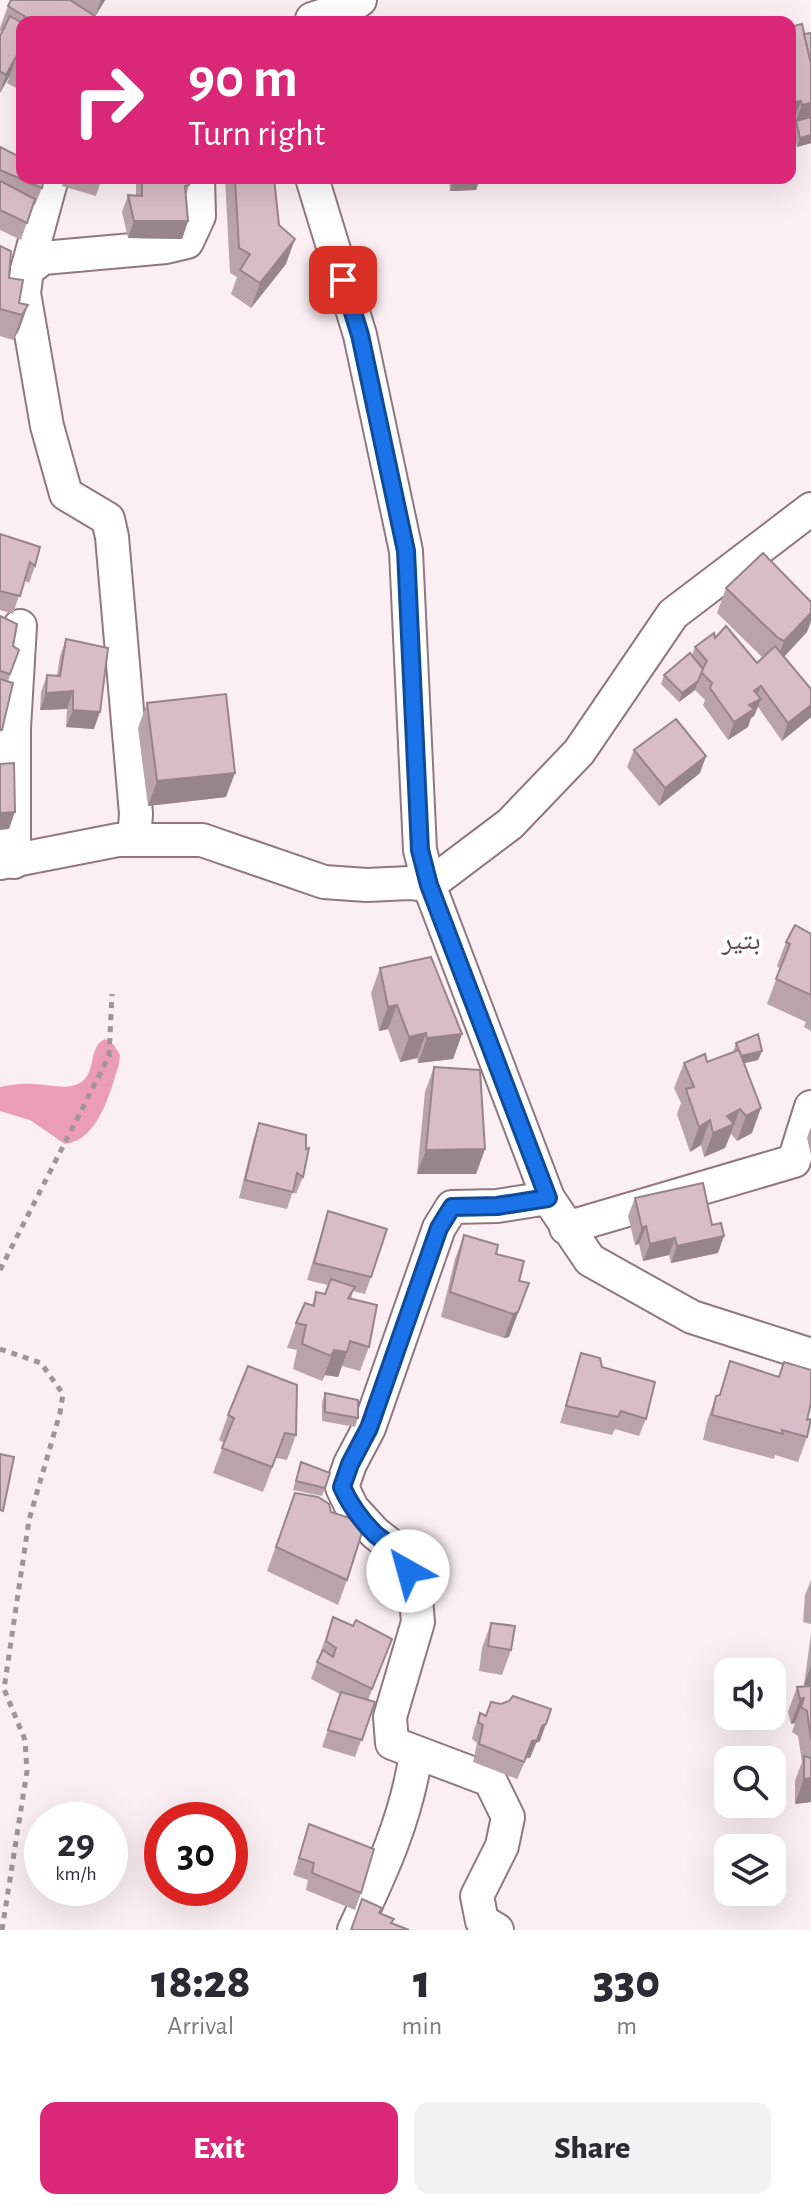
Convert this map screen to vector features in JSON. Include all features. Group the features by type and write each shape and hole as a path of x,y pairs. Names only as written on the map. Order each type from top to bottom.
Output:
{"street":[{"path":"311,14 351,6 360,0"},
{"path":"50,184 27,270 24,293 47,426 66,494 108,519 112,537 135,827"},
{"path":"27,270 43,258 166,247 187,242 199,216 198,184"},
{"path":"314,184 360,335 406,551 418,831 429,885 548,1198 590,1260 692,1317 811,1355"},
{"path":"20,626 9,856 118,840 135,827 202,840 324,882 429,885 510,824 579,752 673,614 811,509"},
{"path":"566,1228 794,1161 811,1107"},
{"path":"497,1930 482,1921 477,1896 502,1846 508,1817 490,1780 392,1743 390,1717 418,1622 415,1588 402,1554 367,1525 352,1508 342,1487 369,1428 439,1228 452,1207 497,1206 548,1198"},
{"path":"354,1930 392,1848 406,1808 416,1754"}],"path":[{"path":"0,1270 109,1056 112,994"},
{"path":"0,1349 41,1363 63,1394 29,1520 4,1689 25,1740 27,1771 2,1930"}],"shaded area":[{"path":"105,1039 114,1045 120,1055 119,1064 112,1088 95,1124 77,1141 65,1144 30,1120 0,1111 0,1087 24,1084 64,1087 79,1084 89,1072 98,1045"}],"building":[{"path":"11,0 70,0 95,16 24,16 8,6"},
{"path":"10,16 16,20 16,57 6,75 0,71 0,36"},
{"path":"802,24 811,63 811,103 802,105 801,101 796,102 796,26"},
{"path":"811,33 811,63 804,34"},
{"path":"811,117 811,135 800,138 796,121"},
{"path":"0,147 16,155 16,177 0,170"},
{"path":"0,181 35,199 27,223 0,210"},
{"path":"142,184 189,184 185,186 188,221 134,221 128,195 142,196"},
{"path":"235,184 275,184 279,225 295,239 260,283 240,270 250,254 239,248"},
{"path":"0,246 11,251 9,278 23,280 19,303 28,305 22,315 0,309"},
{"path":"0,534 40,547 35,566 30,562 20,596 0,591"},
{"path":"763,553 811,602 811,613 784,641 726,588"},
{"path":"0,616 17,624 13,646 19,650 10,674 0,671"},
{"path":"726,626 757,663 775,646 811,689 811,705 788,723 761,686 754,691 761,699 749,705 754,709 734,722 710,688 712,683 701,672 707,661 695,647 714,633 715,638"},
{"path":"66,639 108,648 100,712 73,710 73,691 46,693 47,675 60,676"},
{"path":"690,653 703,669 698,681 682,693 664,675"},
{"path":"0,679 13,683 2,730 0,730"},
{"path":"226,694 235,773 157,781 147,703"},
{"path":"676,719 706,756 665,788 634,750"},
{"path":"14,763 15,812 0,813 0,764"},
{"path":"795,925 811,934 811,995 776,979 790,944 786,942"},
{"path":"431,957 462,1034 427,1038 426,1033 409,1037 397,1005 388,1007 380,968"},
{"path":"758,1034 762,1051 741,1056 736,1043"},
{"path":"739,1050 761,1108 746,1116 740,1109 727,1116 734,1124 713,1133 710,1120 699,1127 686,1089 694,1087 684,1063 705,1054 707,1062"},
{"path":"434,1067 480,1070 485,1149 426,1150"},
{"path":"259,1123 306,1135 306,1149 309,1148 303,1177 297,1173 293,1192 245,1180"},
{"path":"703,1183 712,1225 721,1223 724,1236 677,1246 675,1238 650,1244 646,1226 642,1228 635,1198"},
{"path":"328,1211 387,1229 371,1277 314,1263"},
{"path":"464,1235 498,1245 496,1254 524,1261 519,1281 529,1283 518,1312 513,1314 450,1292"},
{"path":"331,1279 355,1287 348,1298 377,1305 369,1347 350,1341 347,1352 334,1350 331,1356 302,1344 306,1325 296,1323 305,1303 314,1306 316,1292 325,1294"},
{"path":"581,1353 600,1358 602,1367 655,1382 646,1419 621,1411 618,1417 566,1406"},
{"path":"730,1361 779,1377 784,1362 811,1370 811,1403 807,1420 811,1419 807,1437 782,1430 783,1434 712,1415"},
{"path":"248,1366 297,1385 296,1435 285,1433 272,1467 222,1448 234,1418 228,1415"},
{"path":"325,1393 358,1400 358,1418 325,1412"},
{"path":"0,1454 14,1457 3,1511 0,1510"},
{"path":"301,1462 330,1473 325,1488 296,1481"},
{"path":"295,1493 318,1497 329,1504 331,1512 365,1523 347,1580 276,1547"},
{"path":"333,1617 353,1626 356,1620 392,1639 372,1689 317,1662 323,1650 333,1657 336,1648 326,1641"},
{"path":"491,1623 515,1626 511,1650 488,1646"},
{"path":"811,1686 811,1740 807,1711 801,1707 804,1698 800,1699 797,1687"},
{"path":"341,1692 375,1702 362,1740 328,1730"},
{"path":"513,1696 551,1709 537,1740 532,1741 524,1762 479,1744 483,1725 478,1722 480,1713 486,1716 491,1702 501,1704"},
{"path":"804,1756 811,1758 811,1778 804,1779"},
{"path":"309,1824 374,1849 361,1893 312,1873 314,1863 299,1858"},
{"path":"362,1899 382,1908 379,1913 394,1919 391,1923 409,1930 351,1930"}],"district":[{"name":"بتير","path":"741,939"}],"route":[{"path":"343,280 360,335 406,551 420,850 429,885 548,1198 497,1206 452,1207 439,1228 369,1428 350,1464 342,1487 352,1508 375,1533 402,1554 408,1571"}]}
